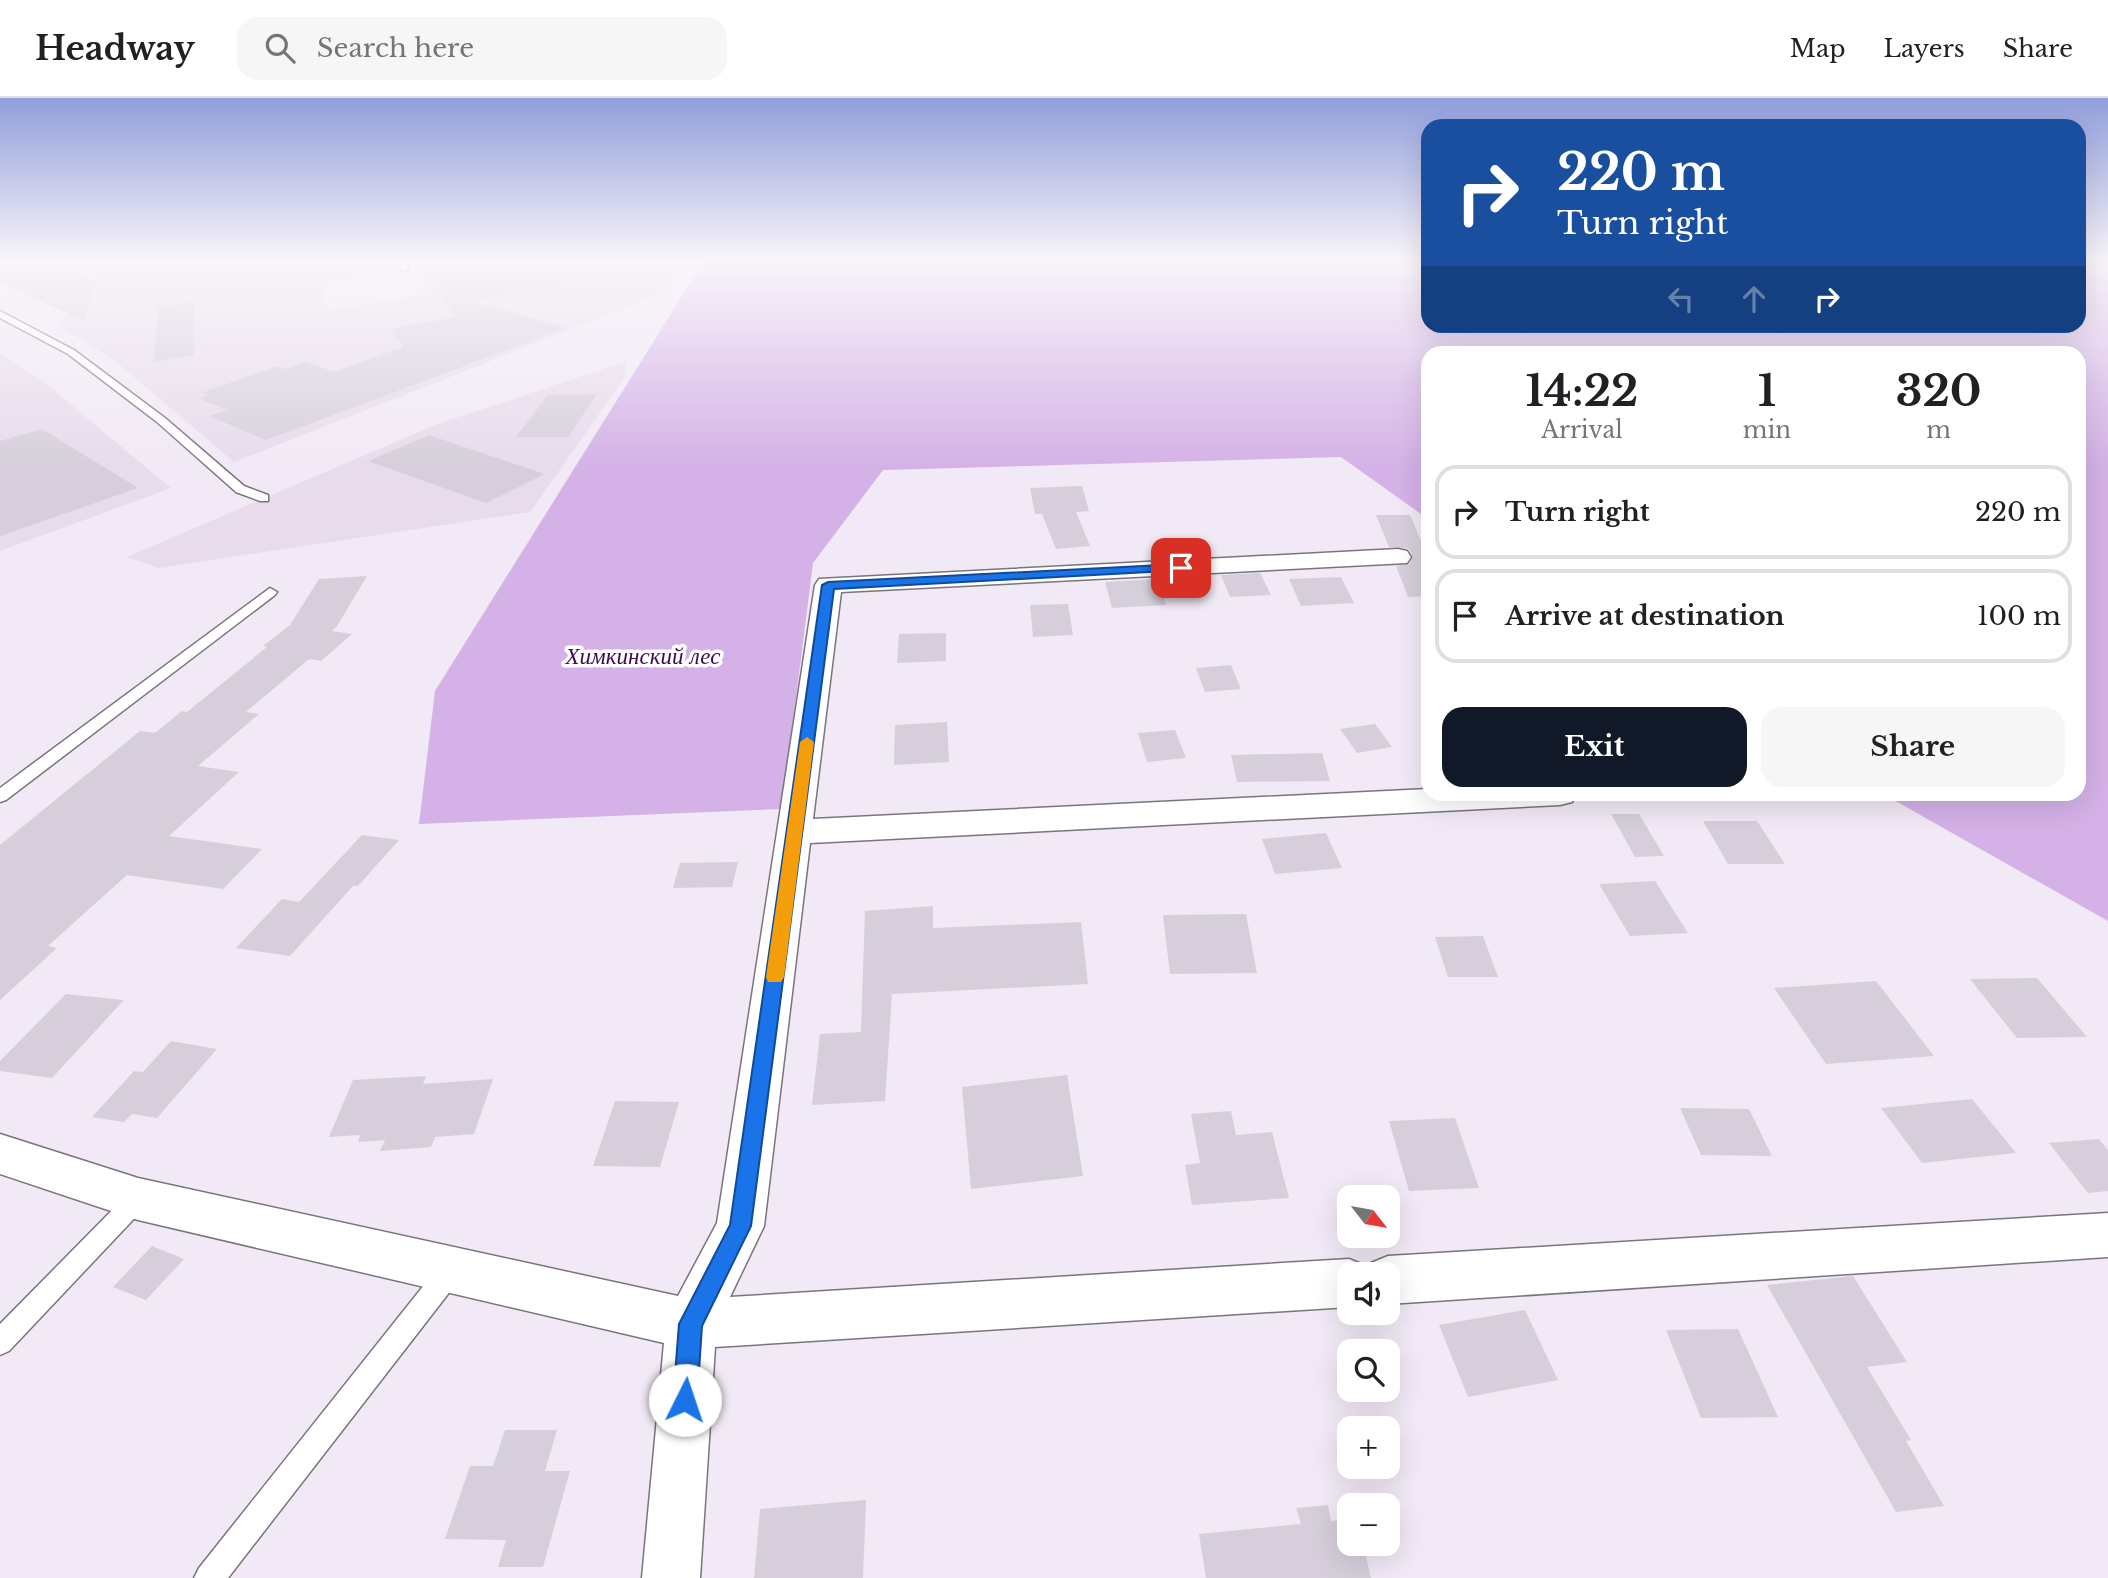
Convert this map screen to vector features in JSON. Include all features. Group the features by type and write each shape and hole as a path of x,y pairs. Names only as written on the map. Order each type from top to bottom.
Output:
{"street":[{"path":"671,1578 691,1324 740,1226 828,585 1398,557"},
{"path":"795,832 1421,801"},
{"path":"0,1154 138,1199 691,1324 1337,1284"},
{"path":"1400,1279 2108,1234"}],"lane":[{"path":"30,330 71,352 162,420 240,489 264,498"},
{"path":"0,796 270,592"},
{"path":"0,1342 138,1199"},
{"path":"209,1578 394,1346 451,1270"}],"shaded area":[{"path":"65,330 570,330 234,462 114,360"},
{"path":"0,353 45,383 171,488 0,551"},
{"path":"625,362 626,376 530,512 158,568 127,557 440,423"}],"green space":[{"name":"Химкинский лес","path":"661,330 2086,333 2086,330 2108,330 2108,921 1896,801 2086,801 2086,346 1421,346 1421,514 1341,457 883,470 813,563 782,809 419,824 435,691"}],"building":[{"path":"156,330 194,330 194,355 154,362"},
{"path":"391,330 560,330 266,440 209,416 228,410 199,399 208,395 201,393 278,366 286,369 305,362 334,372 403,347"},
{"path":"597,394 568,437 516,437 548,395"},
{"path":"42,429 138,488 0,536 0,441"},
{"path":"429,435 545,474 486,503 368,461"},
{"path":"1082,486 1089,511 1076,512 1090,546 1056,549 1042,514 1035,514 1030,488"},
{"path":"1376,515 1410,515 1421,541 1421,596 1408,597 1396,566 1409,564 1413,556 1408,548 1389,547"},
{"path":"1260,573 1271,595 1230,597 1221,575"},
{"path":"367,576 332,631 352,634 321,661 309,659 246,712 259,714 198,766 239,772 169,836 262,849 223,889 127,875 48,946 57,948 0,1000 0,845 140,731 155,733 182,711 187,712 267,647 263,646 290,625 319,579"},
{"path":"1341,577 1354,603 1301,606 1289,579"},
{"path":"1158,579 1166,605 1112,608 1105,582"},
{"path":"1068,604 1073,635 1033,637 1030,605"},
{"path":"946,633 946,661 897,663 899,634"},
{"path":"1231,665 1241,689 1205,692 1196,668"},
{"path":"947,722 949,762 894,765 895,725"},
{"path":"1375,724 1392,747 1357,753 1340,729"},
{"path":"1175,730 1186,758 1147,762 1138,733"},
{"path":"1322,753 1330,781 1237,782 1231,755"},
{"path":"1611,814 1639,814 1664,856 1635,857"},
{"path":"1703,821 1757,821 1785,864 1728,864"},
{"path":"1326,833 1342,868 1275,874 1262,839"},
{"path":"362,835 399,840 290,956 236,948 282,899 299,902"},
{"path":"738,862 732,887 673,888 680,863"},
{"path":"1655,881 1688,933 1630,936 1599,884"},
{"path":"933,906 933,928 1081,922 1088,984 892,994 885,1101 812,1105 820,1034 861,1032 865,911"},
{"path":"1246,914 1257,973 1170,974 1163,915"},
{"path":"1483,936 1498,977 1448,977 1435,937"},
{"path":"2037,978 2087,1037 2017,1038 1970,979"},
{"path":"1876,981 1934,1056 1826,1064 1774,988"},
{"path":"66,994 124,1000 52,1078 0,1071 0,1061"},
{"path":"171,1041 217,1049 157,1118 132,1114 124,1122 92,1117 134,1071 143,1072"},
{"path":"1067,1075 1083,1176 971,1189 962,1087"},
{"path":"426,1076 423,1084 493,1079 474,1134 435,1137 431,1147 380,1151 385,1140 358,1142 360,1135 329,1137 353,1080"},
{"path":"1972,1099 2016,1153 1922,1163 1881,1108"},
{"path":"615,1101 679,1102 660,1167 593,1166"},
{"path":"1680,1108 1749,1109 1772,1156 1701,1155"},
{"path":"1231,1111 1236,1135 1272,1132 1289,1198 1192,1205 1185,1165 1200,1163 1191,1114"},
{"path":"1455,1118 1479,1188 1409,1191 1389,1121"},
{"path":"2099,1139 2108,1150 2108,1191 2088,1193 2049,1143"},
{"path":"152,1246 184,1259 146,1300 113,1287"},
{"path":"1853,1276 1907,1362 1867,1367 1911,1440 1906,1441 1944,1506 1896,1512 1767,1285"},
{"path":"1525,1310 1558,1380 1468,1397 1439,1325"},
{"path":"1738,1329 1778,1417 1701,1418 1666,1330"},
{"path":"505,1430 557,1430 545,1471 570,1471 543,1567 498,1567 506,1540 445,1539 470,1466 493,1466"},
{"path":"866,1500 863,1578 754,1578 760,1509"},
{"path":"1328,1505 1331,1521 1337,1520 1337,1556 1366,1556 1371,1578 1206,1578 1199,1534 1301,1524 1296,1508"}],"slow traffic":[{"path":"775,977 807,742"}],"route":[{"path":"685,1400 691,1324 740,1226 828,585 1181,568"}]}
